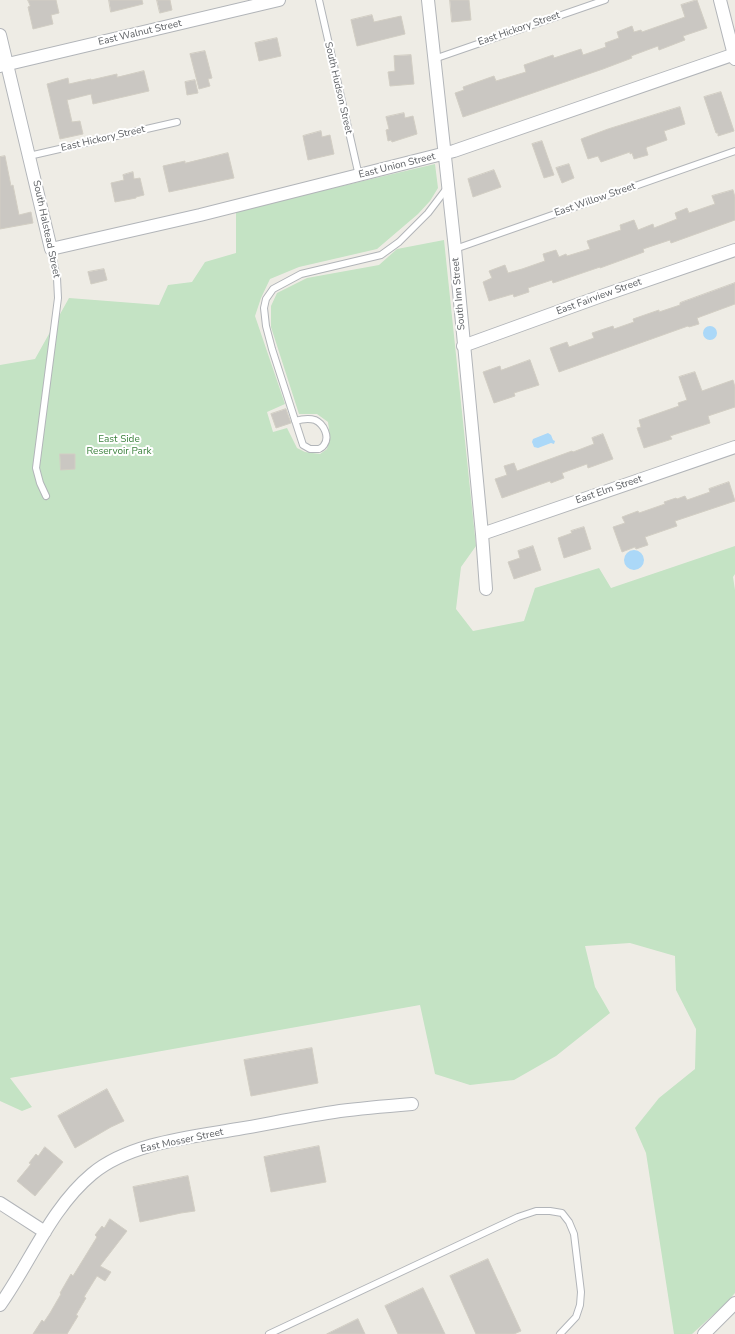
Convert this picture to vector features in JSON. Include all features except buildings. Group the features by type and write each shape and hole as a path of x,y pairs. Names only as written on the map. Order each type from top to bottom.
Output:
{"street":[{"name":"East Walnut Street","path":"4,65 279,0"},
{"name":"South Inn Street","path":"428,0 455,248 486,589"},
{"path":"720,0 735,56"},
{"name":"South Halstead Street","path":"0,35 4,65 29,156 51,248"},
{"name":"East Union Street","path":"51,248 200,215 444,154 735,56"},
{"name":"East Fairview Street","path":"463,346 735,250"},
{"name":"East Elm Street","path":"482,534 735,447"},
{"name":"East Mosser Street","path":"0,1305 45,1232 72,1193 92,1173 130,1152 166,1142 291,1119 351,1110 412,1104"},
{"path":"0,1203 45,1232"},
{"path":"704,1334 735,1304"}],"lane":[{"name":"South Hudson Street","path":"319,0 358,176"},
{"name":"East Hickory Street","path":"434,59 605,0"},
{"name":"East Hickory Street","path":"29,156 177,122"},
{"name":"East Willow Street","path":"455,248 735,151"},
{"path":"295,420 309,419 316,420 320,423 325,428 325,445 319,450 310,450 303,445 272,349 266,326 264,308 266,299 273,289 301,274 381,255 399,242 428,213 448,187"},
{"name":"South Halstead Street","path":"46,496 40,483 36,468 58,298 57,278 51,248"},
{"path":"269,1334 518,1217 536,1211 550,1210 562,1213 574,1234 581,1292 580,1305 576,1317 560,1334"}],"green space":[{"name":"East Side Reservoir Park","path":"435,164 438,188 430,201 418,214 377,249 299,267 270,279 261,298 255,316 285,404 267,412 273,432 287,428 297,448 305,452 320,454 327,449 330,437 328,422 317,414 299,414 271,327 271,306 277,293 307,278 379,265 397,249 444,240 476,546 461,567 456,609 473,631 524,621 535,588 599,568 611,588 735,546 735,574 733,577 735,590 735,1293 692,1334 674,1334 646,1153 635,1128 659,1098 695,1069 696,1029 676,990 675,956 630,943 585,946 595,987 610,1013 556,1056 514,1080 470,1085 435,1074 420,1005 10,1078 32,1107 22,1111 0,1101 0,365 35,359 69,298 159,305 168,285 192,282 205,262 236,253 236,211"}],"water":[{"path":"707,326 713,326 717,330 717,336 713,340 707,340 703,336 703,330"},
{"path":"548,433 555,441 554,444 551,443 538,448 534,447 532,442 533,439"},
{"path":"634,550 641,553 644,560 641,567 634,570 627,567 624,560 627,553"}]}
